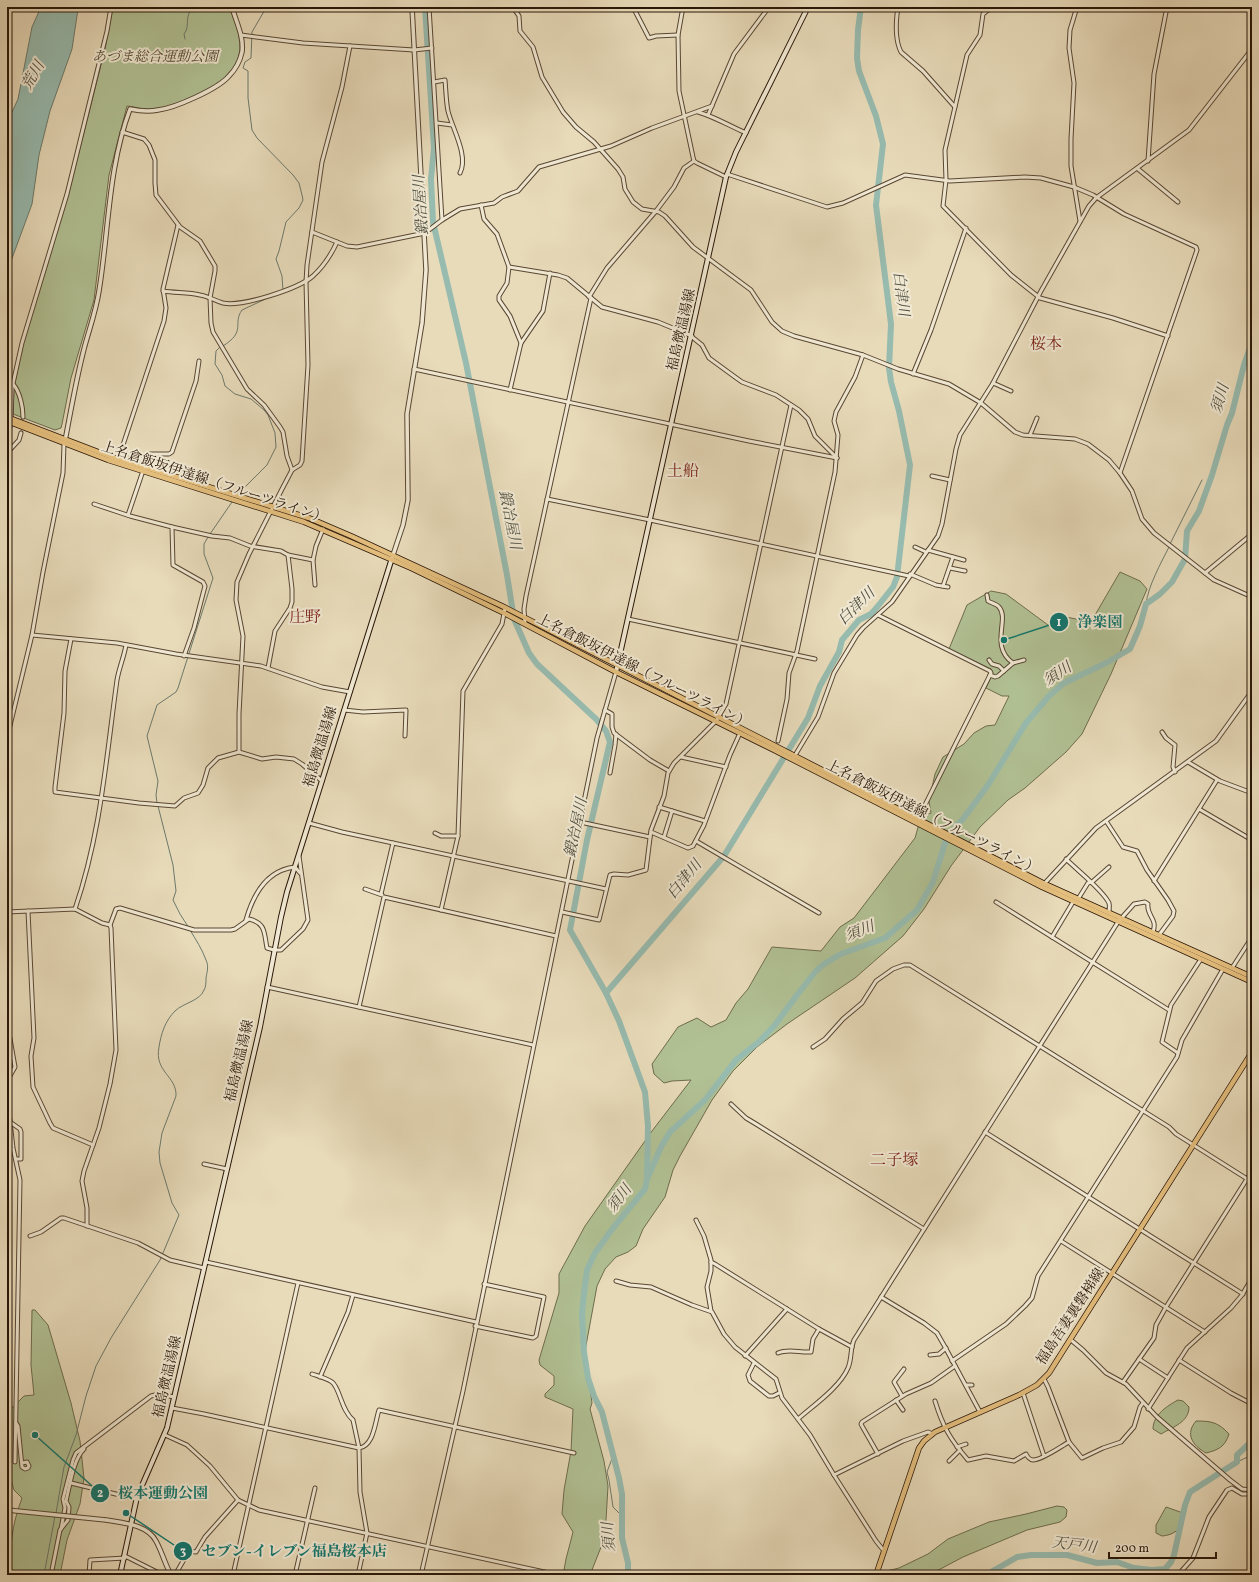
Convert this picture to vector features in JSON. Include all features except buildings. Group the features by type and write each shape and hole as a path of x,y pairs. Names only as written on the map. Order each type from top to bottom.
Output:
{"main road":[{"name":"福島微温湯線","path":"617,669 727,175 746,132 808,7"},
{"name":"上名倉飯坂伊達線（フルーツライン）","path":"9,419 65,442 143,469 273,509 309,518 505,611 617,669 776,746 792,757 1043,885 1223,970 1252,982"},
{"name":"上名倉飯坂伊達線（フルーツライン）","path":"65,442 132,463 143,469"},
{"name":"上名倉飯坂伊達線（フルーツライン）","path":"273,509 392,558"},
{"name":"福島微温湯線","path":"120,1575 136,1499 165,1435 172,1408 260,1027 281,917 299,854 392,558"},
{"name":"上名倉飯坂伊達線（フルーツライン）","path":"718,719 740,733 776,746"},
{"name":"上名倉飯坂伊達線（フルーツライン）","path":"792,757 918,819 937,831"},
{"name":"上名倉飯坂伊達線（フルーツライン）","path":"1076,900 1109,912 1119,920 1153,932 1252,977"},
{"name":"福島吾妻裏磐梯線","path":"876,1575 915,1458 924,1441 945,1427 1023,1393 1044,1379 1056,1364 1252,1052"}],"street":[{"path":"7,440 13,384 28,323 66,194 107,31 111,7"},
{"path":"7,738 32,635 62,480 65,442 76,380 95,312 99,291 114,167 122,132 130,109 156,111 172,107 222,83 230,76 239,62 242,50 241,35 232,7"},
{"path":"392,558 403,525 408,500 406,426 422,323 425,290 425,233 412,7"},
{"path":"429,7 442,220"},
{"path":"513,7 519,16 520,31 533,47 542,77 553,98 572,123 600,148 620,172 623,177 625,189 633,202 642,209 656,211 670,220 689,243 751,290 772,322 782,331 794,336 863,356 913,374 949,384 981,403 1012,430 1023,434 1070,438 1081,441 1107,458 1120,473 1131,489 1142,519 1154,533 1219,583 1252,597"},
{"path":"633,7 649,38 656,36 678,35"},
{"path":"683,7 678,35 679,91 694,161"},
{"path":"708,115 734,54 769,7"},
{"path":"898,7 899,47 901,52 923,70 955,107"},
{"path":"992,7 983,14 980,35 967,55 945,154 946,180 943,206 1011,275 1043,299 1113,318 1168,336"},
{"path":"1077,7 1070,30 1069,48 1074,83 1071,154 1074,187 1080,221"},
{"path":"1148,161 1154,74 1166,7"},
{"path":"241,35 303,44 414,50 431,48"},
{"path":"239,752 242,629 236,600 236,587 238,576 292,470 300,465 302,461 308,365 306,281 322,162 343,81 350,46"},
{"path":"792,757 818,716 836,668 860,631 892,602 938,536 941,528 960,435 993,383 1089,206 1097,198 1189,130 1252,49"},
{"path":"434,82 445,80 446,100 452,125 458,138 461,155 462,165 460,173"},
{"path":"312,232 347,246 357,247 425,233 460,209 494,203 502,197 518,191 539,167 611,146 712,106"},
{"path":"697,112 708,115 725,125 746,132"},
{"path":"437,123 452,125"},
{"path":"122,132 144,139 149,145 155,160 156,195 178,224 200,241 215,266 216,271 210,298 211,323 217,339 247,390 264,405 283,432 287,456 292,470"},
{"path":"694,161 727,175 827,207 843,203 906,175 946,180 1032,177 1047,179 1074,187 1097,198 1124,214 1197,249 1120,473"},
{"path":"523,620 526,596 590,297 607,268 656,211 674,187 684,168 694,161"},
{"path":"1138,169 1178,202"},
{"path":"481,205 484,219 497,234 508,267 507,283 499,296 499,300 510,316 521,343"},
{"path":"146,460 121,451 164,321 166,311 163,291 166,272 178,224"},
{"path":"913,374 931,330 966,228"},
{"path":"163,291 199,294 223,303 249,301 285,291 313,276 327,262 336,242"},
{"path":"508,267 570,279 604,308 658,322 692,337 702,345 709,358 714,363 742,382 776,395 791,404 805,416 815,436 836,458"},
{"path":"510,390 521,343 542,313 550,274"},
{"path":"776,746 787,699 789,673 797,651 835,472 838,435 834,416 855,377 863,356"},
{"path":"128,515 146,460 150,454 169,454 172,452 196,381 198,361"},
{"path":"414,369 781,448 836,458"},
{"path":"993,383 1011,391"},
{"path":"13,384 21,402 24,417"},
{"path":"562,912 599,920 610,875 628,875 646,870 651,832 664,796 670,771 674,763 718,719 727,700 791,404"},
{"path":"1030,435 1037,418"},
{"path":"7,452 19,440 21,433"},
{"path":"132,463 134,456"},
{"path":"932,476 950,480"},
{"path":"547,499 816,557 910,575 936,585 948,587"},
{"path":"94,504 172,527 212,536 230,538 253,546 281,551 288,555 313,560"},
{"path":"172,527 173,565 203,582 205,586 194,628 184,656"},
{"path":"315,585 313,560 322,529"},
{"path":"1205,573 1252,534"},
{"path":"915,547 964,560"},
{"path":"268,668 275,631 290,608 292,602 288,555"},
{"path":"943,586 953,557"},
{"path":"950,568 965,571"},
{"path":"987,595 988,601 997,605 1002,611 1001,647 1007,658 1013,663"},
{"path":"441,910 458,836 463,691 502,624 505,611"},
{"path":"878,615 990,671 990,675 918,819"},
{"path":"628,619 815,659"},
{"path":"32,635 126,645 184,656 268,668 319,686 350,692"},
{"path":"71,639 65,671 64,713 54,791 174,806 184,798 198,793 204,785 208,768 218,758 239,752 262,759 276,757 294,759 322,781"},
{"path":"75,909 91,855 102,798 117,680 126,645"},
{"path":"989,660 992,664 1000,666 1004,671"},
{"path":"990,675 995,677 998,676 1013,663 1024,660"},
{"path":"421,1575 476,1324 580,822 605,710 617,669"},
{"path":"1043,885 1096,828 1216,741 1252,692"},
{"path":"344,710 363,712 406,710 405,736"},
{"path":"605,710 612,714 612,728 616,734 650,760 670,771"},
{"path":"1162,732 1166,738 1175,745 1174,772"},
{"path":"651,832 690,848 693,846 705,821 740,733"},
{"path":"610,773 616,734"},
{"path":"681,757 726,767"},
{"path":"1188,762 1217,780 1252,793"},
{"path":"1154,881 1217,780"},
{"path":"659,807 705,821"},
{"path":"1199,809 1252,840"},
{"path":"664,837 672,811"},
{"path":"1106,821 1124,848 1137,851 1154,881 1168,900 1174,913 1159,935"},
{"path":"580,822 650,837"},
{"path":"309,824 606,889"},
{"path":"435,833 441,836 458,836"},
{"path":"696,842 819,913"},
{"path":"381,894 393,843"},
{"path":"246,920 248,919 258,922 265,930 267,948 274,950 281,950 303,929 308,920 300,873 299,854"},
{"path":"1066,859 1106,899 1109,906 1109,912"},
{"path":"87,1226 87,1208 82,1180 108,1091 116,1050 112,936 110,925 115,911 118,908 194,930 231,930 240,926 246,920 254,899 267,880 277,872 295,867 300,873"},
{"path":"1052,937 1088,883 1091,883 1109,867"},
{"path":"365,889 381,894 384,898 556,936"},
{"path":"359,1007 384,898"},
{"path":"996,902 1169,1010"},
{"path":"798,1419 830,1391 844,1374 849,1365 854,1340 1119,920 1134,904 1146,902 1148,904 1147,910 1154,922 1153,932"},
{"path":"7,912 75,909 102,923 110,925"},
{"path":"28,911 34,1038 31,1056 33,1088 52,1126 93,1145"},
{"path":"1232,968 1252,937"},
{"path":"1178,1053 1162,1042 1169,1010 1175,998 1201,959"},
{"path":"813,1047 825,1039 843,1019 862,1003 876,981 893,969 908,964 1252,1182"},
{"path":"952,1361 1006,1324 1030,1302 1038,1276 1178,1053 1182,1040 1223,970"},
{"path":"267,987 533,1045"},
{"path":"7,1022 15,1067 7,1081"},
{"path":"7,1095 20,1180 15,1462"},
{"path":"731,1104 746,1118 924,1229"},
{"path":"10,1122 22,1132 21,1159 16,1159"},
{"path":"985,1132 1243,1294"},
{"path":"204,1164 227,1169"},
{"path":"1123,1382 1154,1338 1156,1325 1166,1307 1252,1171"},
{"path":"30,1236 41,1232 63,1218 138,1243 170,1260 204,1268"},
{"path":"696,1220 704,1236 711,1262 711,1271 707,1287 711,1311 732,1344 745,1356 776,1379 779,1393 810,1435 876,1541 884,1551"},
{"path":"1061,1241 1204,1332"},
{"path":"206,1262 533,1338 536,1336 544,1296 484,1284"},
{"path":"711,1262 819,1329 852,1347"},
{"path":"1148,1409 1190,1344 1231,1308 1243,1294 1252,1278"},
{"path":"616,1280 630,1285 651,1287 692,1305 711,1311"},
{"path":"233,1575 298,1283"},
{"path":"320,1377 348,1312 353,1295"},
{"path":"881,1297 930,1327 937,1334 980,1412"},
{"path":"745,1356 787,1309"},
{"path":"778,1353 793,1351 811,1352 813,1339 819,1329"},
{"path":"1071,1340 1106,1373 1123,1382 1148,1409 1230,1480 1244,1490 1252,1490"},
{"path":"930,1354 939,1354 946,1348"},
{"path":"1139,1359 1168,1378"},
{"path":"1179,1360 1252,1404"},
{"path":"754,1363 748,1375 750,1381 769,1396 779,1393"},
{"path":"878,1454 861,1424 902,1396 931,1383 955,1366"},
{"path":"902,1396 894,1382 904,1369"},
{"path":"312,1374 331,1381 335,1386 348,1416 353,1420 359,1448 360,1492 367,1533 358,1575"},
{"path":"1044,1379 1069,1442 1082,1458 1103,1448 1118,1444 1134,1427 1143,1403"},
{"path":"966,1385 972,1385"},
{"path":"1023,1393 1044,1456"},
{"path":"51,1575 65,1508 63,1499 76,1453 153,1395 159,1394 174,1397"},
{"path":"896,1400 903,1410"},
{"path":"935,1401 945,1427 968,1460 986,1456 1014,1461 1026,1454 1032,1460 1044,1456 1069,1442"},
{"path":"172,1408 359,1448 365,1446 370,1441 379,1410 574,1453"},
{"path":"16,1423 18,1426 22,1463"},
{"path":"834,1475 903,1441 928,1432 933,1434"},
{"path":"165,1435 186,1446 210,1466 238,1500 259,1510 549,1573"},
{"path":"61,1529 68,1520 70,1506 66,1501 78,1456 87,1444"},
{"path":"949,1461 959,1449 966,1444"},
{"path":"71,1483 136,1499"},
{"path":"296,1575 315,1488"},
{"path":"1178,1575 1193,1558 1209,1518 1227,1490 1232,1488 1242,1494 1252,1494"},
{"path":"175,1575 189,1551 196,1552 205,1537 238,1500"},
{"path":"7,1510 106,1520 131,1525 147,1531 155,1539 171,1575"},
{"path":"89,1575 90,1560 125,1557 163,1575"}],"green space":[{"name":"あづま総合運動公園","path":"113,7 230,7 238,33 240,49 237,60 230,73 221,81 194,96 157,109 127,106 109,175 94,300 71,378 61,428 55,430 13,414 14,387 23,344 69,192 105,49"},
{"path":"1120,572 1140,581 1147,589 1111,674 1082,734 1066,752 1025,788 1008,800 980,827 951,866 924,909 903,936 855,978 787,1024 757,1047 733,1071 712,1100 680,1156 673,1170 665,1197 643,1229 636,1246 628,1252 616,1257 605,1269 597,1286 585,1351 592,1403 590,1409 604,1461 608,1486 605,1537 590,1575 561,1575 564,1570 573,1532 562,1514 564,1490 571,1451 573,1409 545,1397 545,1394 554,1385 554,1376 540,1365 539,1360 559,1293 559,1274 585,1226 652,1131 691,1080 664,1083 654,1074 652,1064 678,1027 697,1018 711,1027 726,1020 736,1003 748,989 772,947 821,951 840,927 854,918 915,838 921,817 931,813 929,801 935,774 943,757 964,744 974,733 986,726 995,725 1009,696 1002,696 986,688 993,673 991,669 949,649 967,605 991,591 1006,594 1052,628 1066,617 1091,622"},
{"path":"32,1310 35,1310 48,1325 71,1403 80,1441 84,1478 80,1504 67,1540 60,1575 12,1575 12,1536 22,1498 14,1490 9,1473 9,1411 24,1396 34,1395 31,1365"},
{"path":"1178,1400 1183,1401 1189,1407 1186,1417 1180,1424 1161,1434 1153,1429 1155,1419 1158,1415 1165,1408"},
{"path":"1196,1421 1214,1423 1225,1430 1229,1434 1223,1445 1214,1451 1206,1453 1201,1450 1194,1443 1191,1435 1191,1430"},
{"path":"1057,1506 1064,1507 1067,1510 1066,1517 1060,1522 1027,1530 963,1557 929,1575 871,1575 899,1568 928,1554 948,1539 989,1522"},
{"path":"1166,1507 1183,1513 1183,1518 1181,1526 1175,1532 1162,1536 1156,1533 1156,1525"}],"water":[{"name":"荒川","path":"41,7 78,7 78,9 72,49 50,111 39,155 32,204 7,272 7,123 18,99 32,27"}],"waterway":[{"path":"270,7 263,13 252,32 251,58 245,62 243,68 248,71 248,98 252,130 257,138 299,183 303,200 299,208 286,222 276,259 282,276 283,291"},
{"name":"鍛冶屋川","path":"425,7 434,148 431,179 433,222 466,363 507,575 514,619 529,653 537,664 597,720 606,731 610,742 587,840 570,930 606,993 619,1021 645,1092 648,1126 647,1175"},
{"name":"白津川","path":"606,993 724,856 808,718 820,686 839,652 842,640 859,620 871,614 878,606 893,587 897,577 910,465 889,368 891,324 876,205 883,144 876,116 859,71 857,58 861,7"},
{"path":"185,39 184,34 187,27 189,13 194,8"},
{"path":"275,295 282,293"},
{"path":"223,346 235,336 238,328 239,315 242,310 272,296"},
{"name":"須川","path":"628,1575 628,1563 622,1538 622,1494 619,1478 602,1412 594,1396 588,1378 584,1352 582,1314 584,1293 587,1270 595,1253 613,1228 645,1189 647,1179 661,1147 670,1132 705,1100 736,1060 760,1041 775,1025 816,971 824,964 841,954 885,938 917,910 933,882 945,843 956,826 963,819 988,785 1026,723 1049,696 1064,683 1106,663 1130,649 1140,626 1146,604 1160,594 1172,582 1185,559 1187,531 1199,511 1212,475 1232,413 1244,365 1252,342"},
{"path":"220,347 216,351 215,364 222,375 225,386 235,394 251,399 264,410 268,415 275,433 276,447 267,465 239,493"},
{"path":"1170,544 1202,480"},
{"path":"210,534 232,502"},
{"path":"157,803 156,795 158,781 147,736 157,705 176,692 178,688 213,578 204,554 204,544 208,537"},
{"path":"1146,604 1152,582 1169,547"},
{"path":"158,806 173,865 176,891 173,900 189,928"},
{"path":"56,1513 64,1467 76,1435 86,1396 96,1366 111,1338 160,1260 179,1215 172,1203 160,1163 159,1152 162,1133 176,1096 173,1083 162,1068 158,1055 161,1037 169,1019 178,1008 199,997 205,987 208,969 207,962 201,948 190,930"},
{"name":"天戸川","path":"986,1575 1017,1557 1031,1555 1067,1555 1097,1563 1117,1562 1134,1568 1152,1570 1165,1569 1171,1562 1174,1555 1185,1505 1190,1492 1237,1462 1237,1455 1252,1441"},
{"path":"1237,1462 1252,1455"},
{"path":"613,1456 607,1472 613,1507 622,1516"},
{"path":"44,1575 55,1516"}],"tunnel":[{"path":"21,433 23,417"}],"place":[{"name":"浄楽園","path":"1004,640"},
{"name":"桜本運動公園","path":"35,1435"},
{"name":"セブン-イレブン福島桜本店","path":"126,1513"}],"district":[{"name":"桜本","path":"1046,345"},
{"name":"土船","path":"683,472"},
{"name":"庄野","path":"305,618"},
{"name":"二子塚","path":"894,1161"}]}
